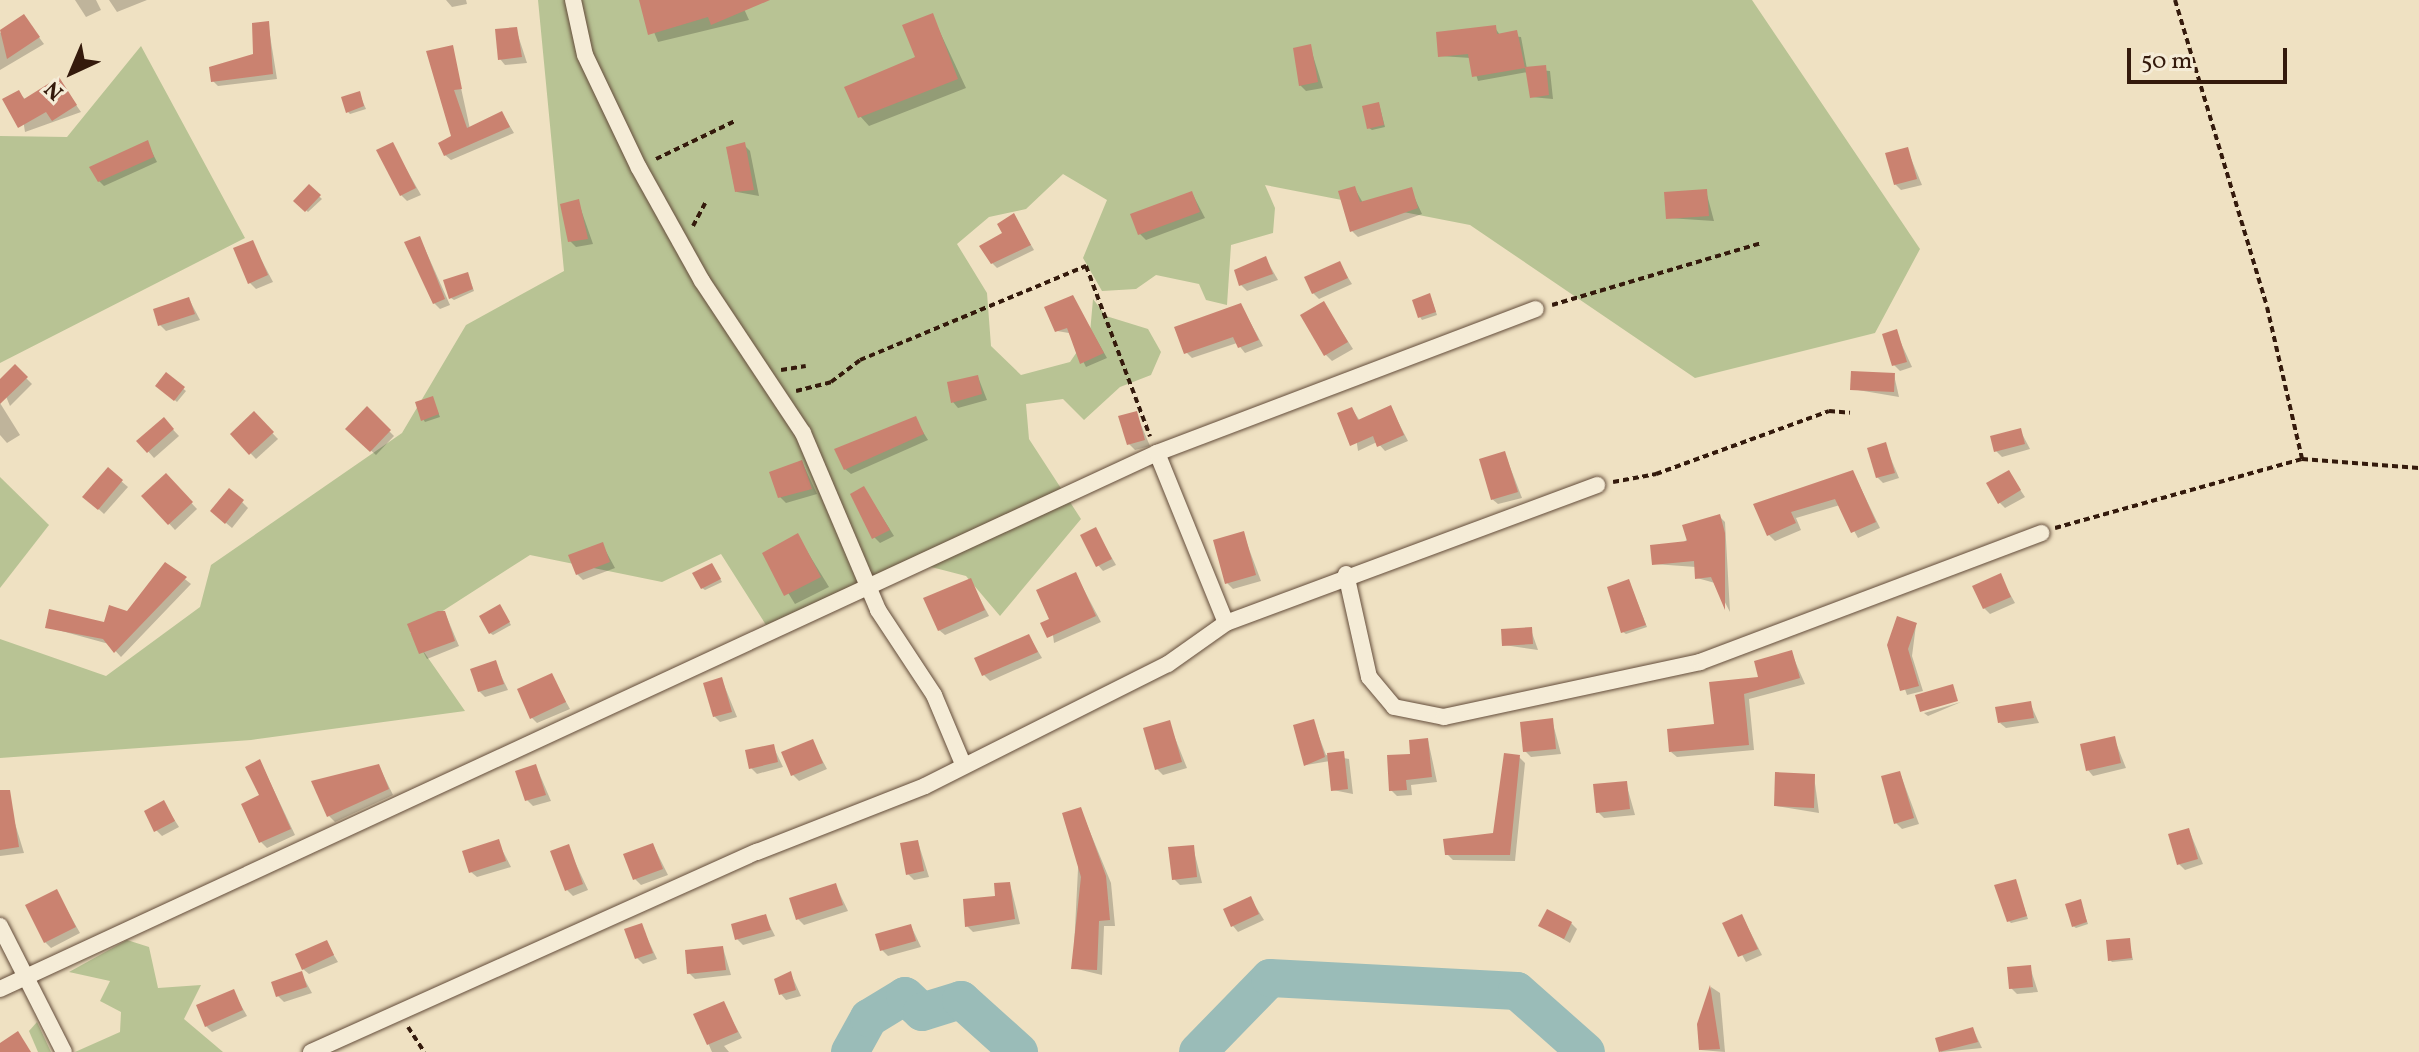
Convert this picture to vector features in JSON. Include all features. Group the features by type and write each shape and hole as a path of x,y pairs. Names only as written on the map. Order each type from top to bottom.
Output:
{"street":[{"path":"573,0 590,68 639,168 775,390 842,516 869,587 934,695 963,764"},
{"path":"0,989 1157,453 1536,309"},
{"path":"1157,453 1226,623"},
{"path":"311,1052 399,1010 963,764 1168,664 1226,623 1346,574 1597,485"},
{"path":"1346,574 1369,677 1394,707 1444,717 1700,662 2041,533"},
{"path":"0,926 64,1052"}],"path":[{"path":"2175,0 2267,307 2302,459"},
{"path":"639,168 735,121"},
{"path":"1536,309 1761,243"},
{"path":"775,390 831,382 860,360 1086,266 1157,453"},
{"path":"1597,485 1656,474 1829,411 1850,413"},
{"path":"2041,533 2302,459 2419,468"},
{"path":"399,1010 424,1052"}],"green space":[{"path":"538,0 1752,0 1920,249 1875,333 1695,378 1470,225 1265,185 1275,208 1273,233 1231,245 1227,305 1206,300 1199,284 1156,275 1136,289 1102,291 1083,258 1107,200 1063,174 1026,209 989,217 957,244 987,293 991,346 1021,375 1070,362 1090,333 1093,299 1106,316 1148,329 1161,352 1151,375 1120,387 1084,420 1063,399 1026,404 1029,439 1081,519 1000,616 966,576 908,561 766,625 721,554 662,582 530,555 410,632 465,711 251,740 0,758 0,639 106,676 200,607 211,565 402,433 466,325 564,271"},
{"path":"141,46 245,238 0,363 0,136 67,137"},
{"path":"0,477 49,525 0,588"},
{"path":"127,940 149,947 158,988 201,985 184,1019 223,1052 75,1052 120,1032 121,1012 100,1001 110,981 69,972"},
{"path":"37,1022 51,1052 38,1052 29,1031"}],"building":[{"path":"639,0 770,0 711,25 708,17 648,35"},
{"path":"933,13 958,79 858,118 844,87 915,57 902,25"},
{"path":"24,14 40,37 7,59 0,30"},
{"path":"269,21 273,74 211,82 209,67 253,54 252,23"},
{"path":"1496,25 1497,34 1517,30 1525,68 1472,77 1468,54 1438,57 1436,32"},
{"path":"517,27 522,57 498,60 495,29"},
{"path":"1311,44 1318,82 1299,86 1293,48"},
{"path":"453,45 462,89 454,90 467,128 502,111 510,127 444,156 438,143 451,136 426,51"},
{"path":"1546,65 1549,95 1530,98 1525,67"},
{"path":"59,77 77,105 52,121 46,112 18,128 2,99 19,90 24,99"},
{"path":"360,91 364,106 346,113 341,97"},
{"path":"1379,102 1384,125 1367,129 1362,106"},
{"path":"148,140 154,157 98,182 89,167"},
{"path":"393,142 416,188 400,196 376,150"},
{"path":"745,142 754,190 735,192 726,147"},
{"path":"1908,147 1917,179 1894,185 1885,153"},
{"path":"309,184 321,195 305,212 293,201"},
{"path":"1355,186 1360,202 1412,187 1418,208 1350,232 1338,191"},
{"path":"1707,189 1709,216 1666,219 1664,192"},
{"path":"1192,191 1200,212 1138,235 1130,214"},
{"path":"579,199 588,239 568,242 560,204"},
{"path":"1014,213 1031,245 991,264 979,246 1002,233 997,224"},
{"path":"420,236 445,299 433,304 404,242"},
{"path":"253,240 268,275 248,284 233,248"},
{"path":"1266,256 1273,274 1239,286 1234,270"},
{"path":"1340,261 1348,278 1312,294 1304,277"},
{"path":"468,272 473,289 449,299 443,280"},
{"path":"1430,293 1436,312 1418,318 1412,300"},
{"path":"1073,295 1104,353 1080,364 1067,328 1055,332 1044,307"},
{"path":"189,297 195,314 158,326 153,309"},
{"path":"1324,301 1348,342 1324,356 1300,315"},
{"path":"1241,303 1259,340 1238,348 1233,337 1184,354 1174,327"},
{"path":"1897,329 1907,362 1892,366 1882,334"},
{"path":"15,364 28,377 0,404 0,379"},
{"path":"1851,371 1895,373 1894,392 1850,390"},
{"path":"166,372 185,387 174,401 155,386"},
{"path":"978,375 982,394 951,403 947,382"},
{"path":"433,396 439,414 421,421 415,402"},
{"path":"1391,405 1404,435 1377,447 1373,436 1350,446 1337,413 1352,407 1358,420"},
{"path":"367,406 391,430 370,452 345,429"},
{"path":"254,411 274,432 249,455 230,434"},
{"path":"1137,411 1145,440 1127,445 1118,416"},
{"path":"916,416 924,434 844,470 834,449"},
{"path":"164,417 174,429 147,453 136,441"},
{"path":"2021,428 2025,444 1994,452 1990,436"},
{"path":"1886,442 1895,473 1876,478 1867,448"},
{"path":"1505,451 1518,492 1491,500 1479,459"},
{"path":"802,460 812,489 778,498 769,472"},
{"path":"108,467 123,480 98,510 82,497"},
{"path":"1853,470 1876,522 1851,533 1835,499 1791,512 1796,523 1767,536 1753,504"},
{"path":"2009,470 2021,490 1998,504 1986,483"},
{"path":"166,473 193,502 168,525 141,496"},
{"path":"864,486 890,530 872,539 850,494"},
{"path":"229,488 244,500 225,524 210,511"},
{"path":"1720,514 1725,533 1725,610 1711,577 1695,579 1694,561 1652,565 1650,545 1687,541 1682,525"},
{"path":"1096,527 1112,559 1096,567 1080,535"},
{"path":"1244,531 1256,575 1225,584 1213,540"},
{"path":"798,533 821,577 784,596 762,553"},
{"path":"603,542 610,562 576,575 568,555"},
{"path":"165,562 187,577 114,653 103,639 45,628 49,609 104,622 109,605 127,611"},
{"path":"712,563 721,579 701,589 692,573"},
{"path":"1076,572 1096,616 1047,638 1040,623 1049,619 1036,590"},
{"path":"2001,573 2011,597 1983,609 1972,586"},
{"path":"971,578 985,610 938,631 923,598"},
{"path":"1629,579 1646,625 1621,633 1607,587"},
{"path":"500,604 510,622 489,634 479,616"},
{"path":"445,611 455,641 419,654 407,624"},
{"path":"1897,616 1917,623 1908,649 1919,686 1900,691 1887,645"},
{"path":"1532,627 1533,644 1502,646 1501,629"},
{"path":"1029,634 1038,652 982,676 974,658"},
{"path":"1792,650 1800,678 1744,694 1749,745 1669,752 1667,729 1714,724 1709,682 1758,677 1754,661"},
{"path":"496,660 504,684 478,692 470,669"},
{"path":"552,673 566,702 530,719 517,689"},
{"path":"722,677 732,712 713,717 703,683"},
{"path":"1953,684 1958,701 1920,712 1915,695"},
{"path":"2031,701 2034,718 1998,723 1995,707"},
{"path":"1553,718 1556,749 1523,752 1520,722"},
{"path":"1314,719 1325,757 1304,766 1293,725"},
{"path":"1170,720 1182,762 1155,770 1143,728"},
{"path":"2115,736 2121,763 2086,771 2080,744"},
{"path":"1428,738 1432,777 1406,780 1407,790 1389,791 1387,755 1410,754 1409,740"},
{"path":"813,739 823,763 791,776 781,752"},
{"path":"774,744 778,762 749,769 745,750"},
{"path":"1344,751 1348,789 1331,791 1327,753"},
{"path":"1504,753 1520,755 1510,855 1445,855 1443,839 1493,833"},
{"path":"260,759 291,829 259,843 241,804 259,795 245,767"},
{"path":"379,764 389,789 327,817 311,781"},
{"path":"536,764 546,795 525,801 515,771"},
{"path":"1900,771 1914,818 1894,824 1881,776"},
{"path":"1775,772 1815,774 1814,808 1774,806"},
{"path":"1627,781 1630,809 1596,813 1593,784"},
{"path":"0,790 10,790 19,847 0,850"},
{"path":"164,800 175,821 154,832 144,811"},
{"path":"1081,807 1106,876 1110,920 1099,921 1097,970 1071,969 1081,877 1062,813"},
{"path":"2189,828 2198,859 2177,865 2168,834"},
{"path":"499,839 506,861 469,873 462,851"},
{"path":"918,840 924,871 906,875 900,843"},
{"path":"653,843 663,869 633,880 623,854"},
{"path":"569,844 583,884 565,891 550,851"},
{"path":"1194,845 1197,877 1172,880 1168,847"},
{"path":"2016,879 2027,916 2007,922 1994,885"},
{"path":"1010,882 1015,919 965,927 963,899 995,896 994,883"},
{"path":"836,883 843,905 796,920 789,898"},
{"path":"57,889 76,927 44,943 25,905"},
{"path":"1251,896 1259,914 1231,927 1223,909"},
{"path":"2081,899 2087,922 2072,927 2065,904"},
{"path":"1547,909 1572,922 1564,939 1538,926"},
{"path":"766,914 771,930 735,940 731,924"},
{"path":"1742,914 1758,949 1738,957 1722,923"},
{"path":"642,923 653,953 635,959 624,929"},
{"path":"911,924 916,941 880,951 875,934"},
{"path":"2130,938 2132,958 2108,961 2106,940"},
{"path":"327,940 334,955 302,970 295,954"},
{"path":"723,946 726,970 687,974 685,950"},
{"path":"2031,965 2033,987 2009,989 2007,967"},
{"path":"302,971 307,987 276,997 271,982"},
{"path":"791,971 796,990 779,995 774,979"},
{"path":"1710,985 1720,1049 1699,1050 1697,1024"},
{"path":"234,989 243,1010 205,1027 196,1005"},
{"path":"724,1001 738,1032 707,1045 693,1014"},
{"path":"1973,1027 1978,1042 1939,1052 1935,1038"},
{"path":"18,1031 31,1052 0,1052 0,1043"}],"waterway":[{"path":"1198,1052 1270,978 1517,991 1586,1052"},
{"path":"850,1052 869,1018 905,996 922,1012 961,1000 1019,1052"}]}
